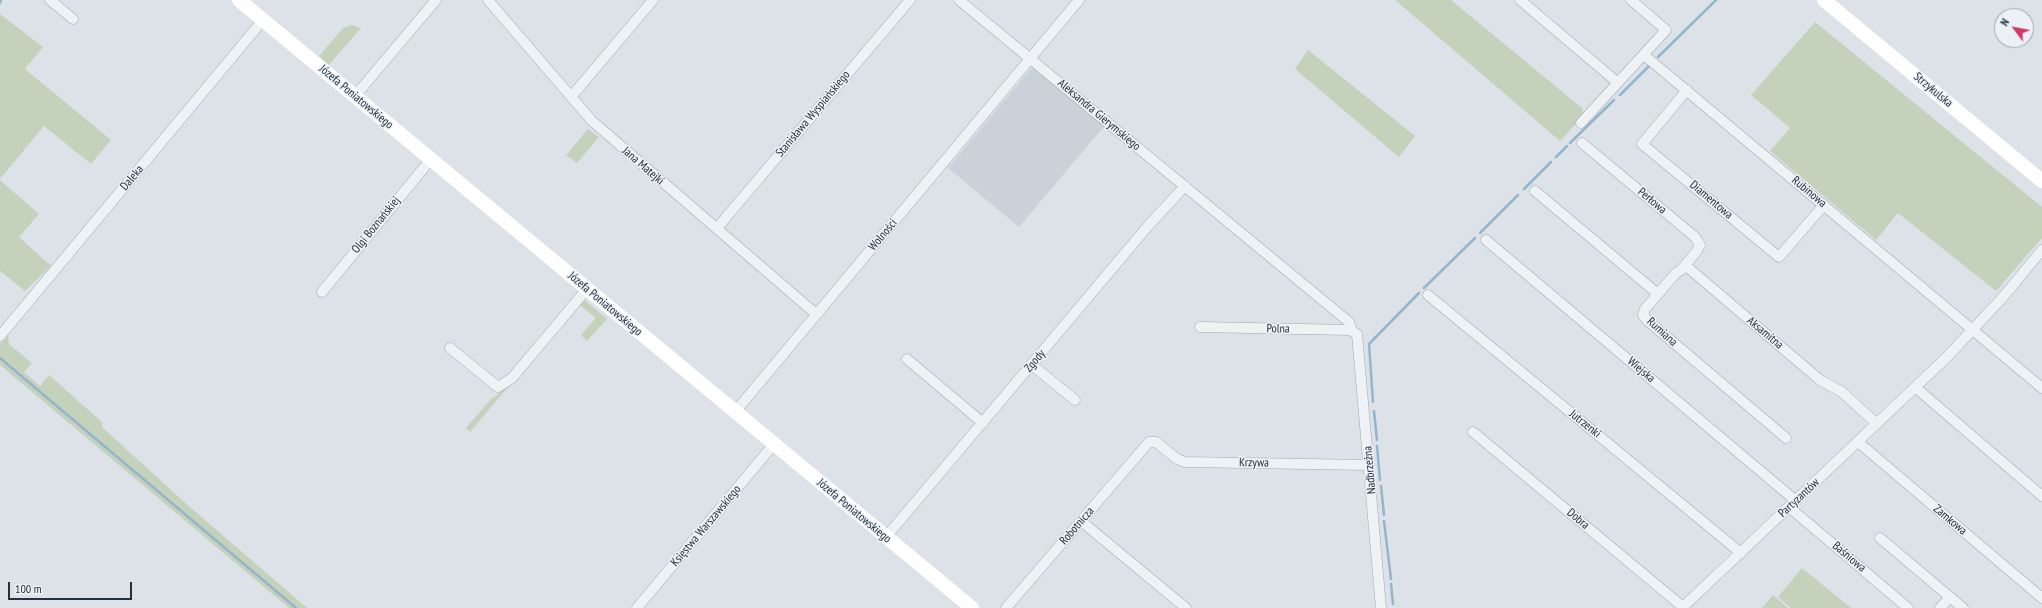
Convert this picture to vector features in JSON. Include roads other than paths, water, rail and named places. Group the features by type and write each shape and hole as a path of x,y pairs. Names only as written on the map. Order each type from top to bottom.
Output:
{"street":[{"path":"50,0 73,19"},
{"name":"Józefa Poniatowskiego","path":"239,0 972,608"},
{"path":"355,96 436,0"},
{"name":"Jana Matejki","path":"488,0 585,115 816,314"},
{"path":"571,97 653,0"},
{"name":"Stanisława Wyspiańskiego","path":"716,228 910,0"},
{"name":"Aleksandra Gierymskiego","path":"959,0 1349,322 1354,332"},
{"name":"Wolności","path":"735,412 1079,0"},
{"path":"1520,0 1617,82"},
{"path":"1581,122 1666,30 1631,0"},
{"name":"Strzykulska","path":"1824,0 2042,181"},
{"name":"Daleka","path":"0,336 263,20"},
{"name":"Rubinowa","path":"1644,55 2042,388"},
{"name":"Diamentowa","path":"1687,90 1642,144 1779,257 1824,205"},
{"name":"Perłowa","path":"1582,143 1695,237 1700,244 1685,265"},
{"name":"Olgi Boznańskiej","path":"322,292 431,159"},
{"name":"Zgody","path":"886,537 1148,226 1185,186"},
{"path":"1535,191 1658,294 1685,265"},
{"name":"Wiejska","path":"1486,240 1793,504"},
{"name":"Partyzantów","path":"1683,607 1915,388 1973,330 2042,250"},
{"name":"Aksamitna","path":"1685,265 1820,380 1842,392 1877,424"},
{"path":"450,348 498,387 512,378 586,289"},
{"name":"Rumiana","path":"1658,294 1643,315 1648,321 1786,438"},
{"name":"Jutrzenki","path":"1428,295 1741,553"},
{"name":"Polna","path":"1200,327 1354,332"},
{"name":"Nadbrzeżna","path":"1354,332 1358,336 1381,608"},
{"path":"907,359 983,423"},
{"path":"1032,365 1076,400"},
{"path":"1915,388 2042,496"},
{"name":"Dobra","path":"1473,432 1683,607"},
{"name":"Krzywa","path":"1146,444 1152,441 1156,442 1177,459 1185,462 1369,465"},
{"name":"Zamkowa","path":"1858,442 2042,598"},
{"name":"Księstwa Warszawskiego","path":"637,608 774,444"},
{"name":"Robotnicza","path":"1006,608 1146,444"},
{"name":"Baśniowa","path":"1793,504 1908,608"},
{"path":"1081,521 1186,608"},
{"path":"1880,538 1963,608"},
{"path":"1940,608 1950,597"}],"waterway":[{"path":"1658,57 1716,0"},
{"path":"1620,95 1649,66"},
{"path":"1570,143 1614,100"},
{"path":"1556,157 1567,146"},
{"path":"1524,189 1551,162"},
{"path":"1480,233 1518,195"},
{"path":"1424,288 1475,238"},
{"path":"1373,402 1369,344 1419,293"},
{"path":"0,358 296,608"},
{"path":"1374,411 1377,440"},
{"path":"1377,446 1380,480"},
{"path":"1381,486 1384,515"},
{"path":"1384,521 1391,579"},
{"path":"1391,584 1393,604"}]}
